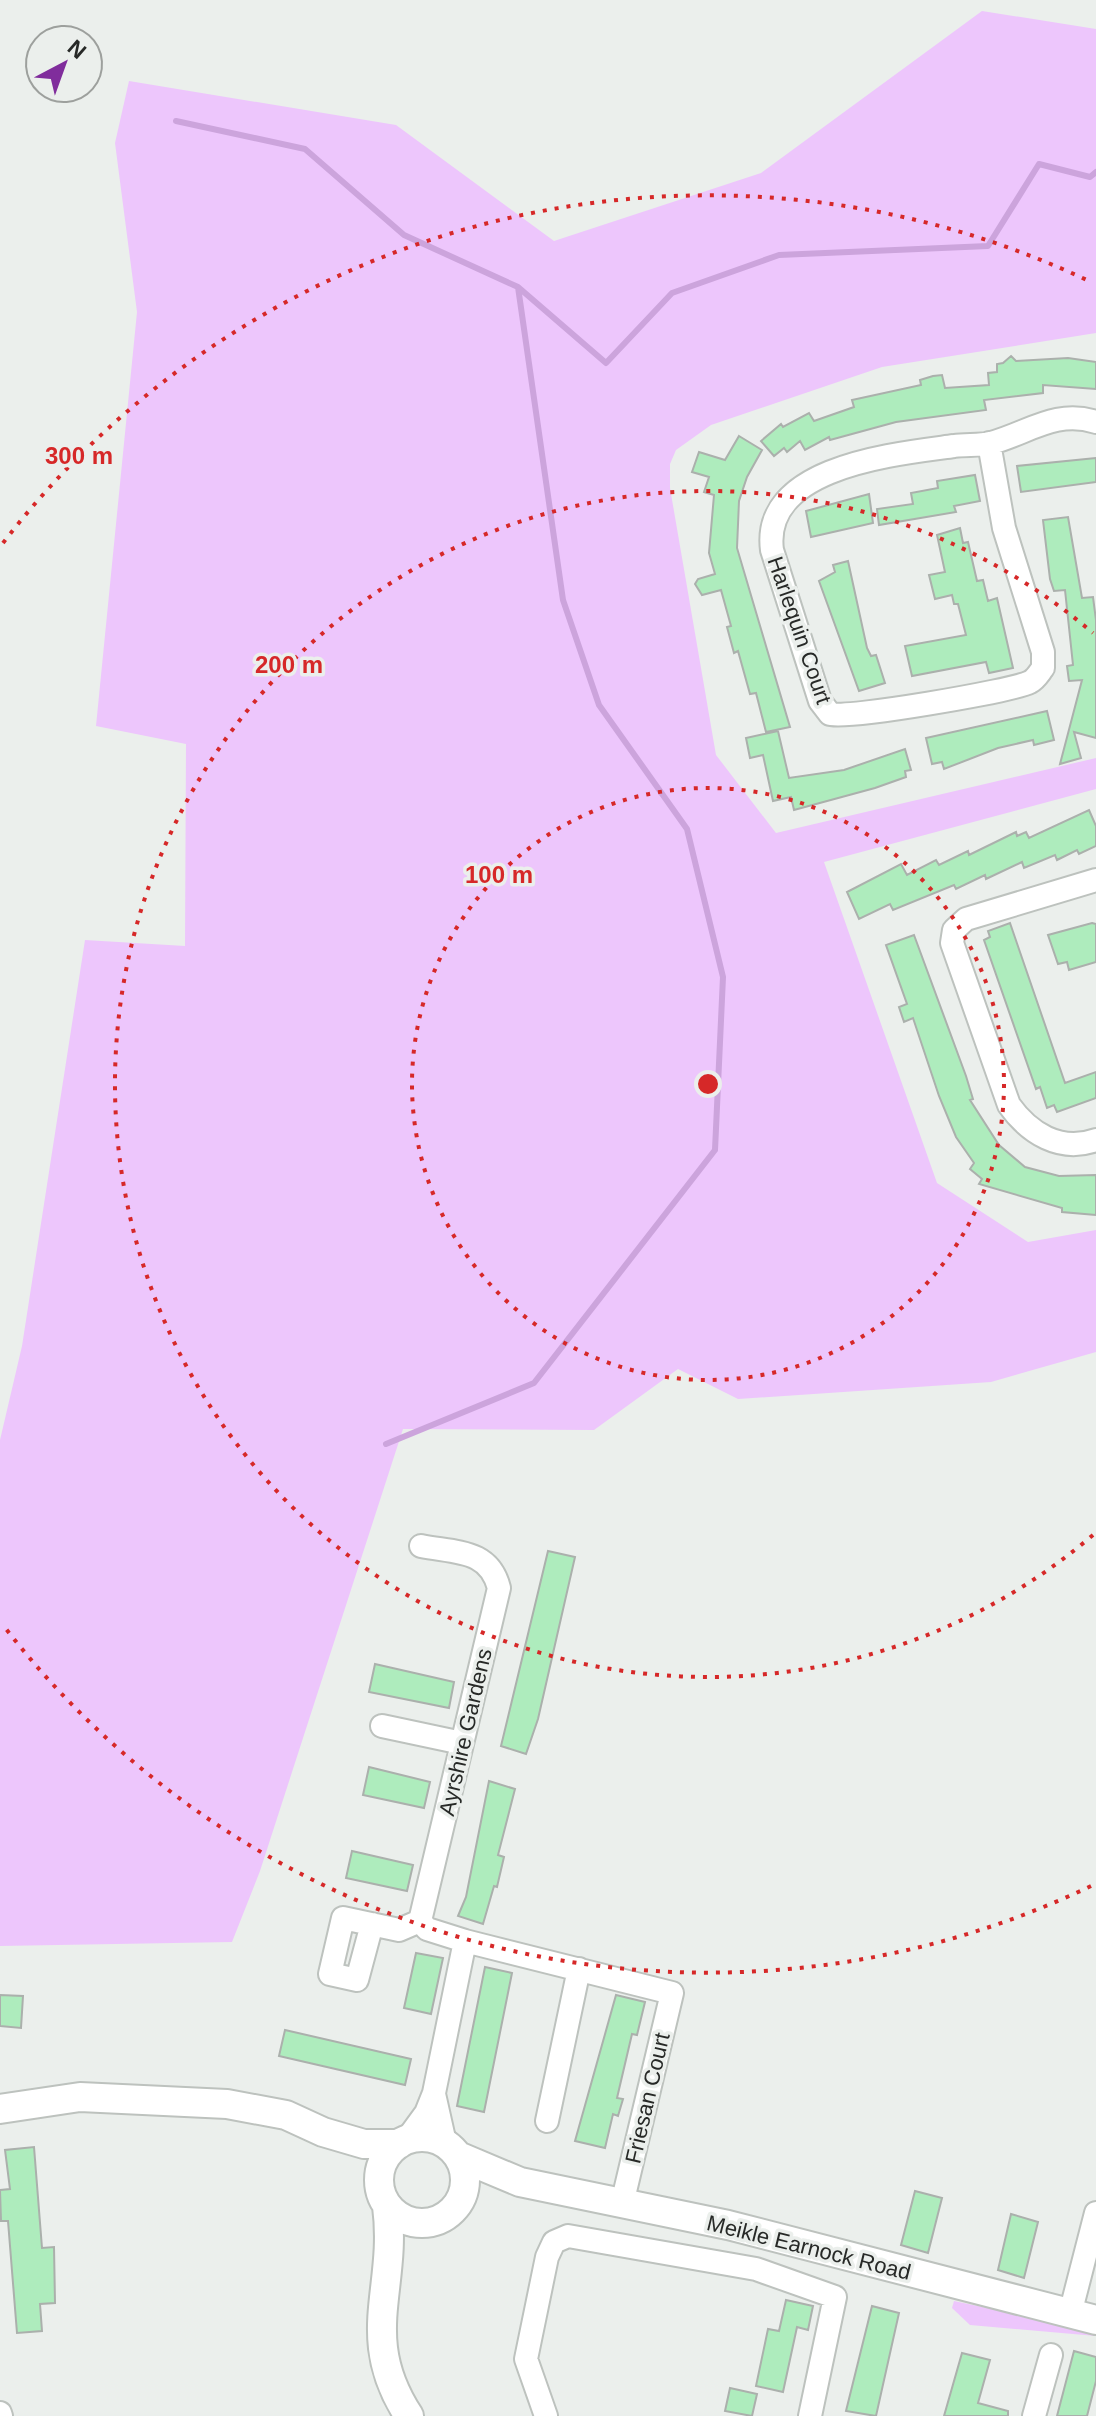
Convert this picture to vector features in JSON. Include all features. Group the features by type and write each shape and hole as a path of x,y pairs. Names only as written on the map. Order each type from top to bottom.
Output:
{"street":[{"name":"Harlequin Court","path":"989,443 1004,528 1043,652 1043,668 1031,681 958,700 901,705 846,717 830,714 820,701 772,550 770,535 781,508 802,484 828,472 883,458 989,443 1059,418 1096,422"},
{"path":"1096,880 966,919 954,930 952,943 1009,1105 1021,1122 1050,1141 1070,1144 1096,1140"},
{"name":"Ayrshire Gardens","path":"420,1921 499,1588 495,1571 483,1559 421,1546"},
{"path":"382,1726 462,1743"},
{"path":"372,1924 399,1930 420,1921 427,1929 465,1941 579,1969 547,2121"},
{"path":"409,2416 385,2370 380,2335 391,2234 380,2166 391,2149 403,2141 426,2113 434,2093 465,1941"},
{"name":"Friesan Court","path":"579,1969 672,1993 622,2204"},
{"path":"389,2269 463,2194 465,2175 452,2150 434,2093"},
{"path":"0,2109 80,2097 227,2104 286,2115 323,2132 364,2144 426,2137 452,2150"},
{"path":"323,2132 383,2195 399,2217 417,2224 446,2214"},
{"name":"Meikle Earnock Road","path":"452,2150 520,2182 728,2225 1083,2317"},
{"name":"Meikle Earnock Road","path":"446,2214 486,2191 520,2182"},
{"path":"1083,2317 1096,2213"},
{"path":"546,2416 526,2359 547,2257 554,2242 568,2236 756,2269 835,2297 810,2416"},
{"path":"1034,2416 1051,2355"}],"shaded area":[{"path":"982,11 1096,29 1096,333 882,367 711,425 676,450 670,464 670,488 716,755 776,833 1096,758 1096,789 824,862 937,1183 1028,1242 1096,1230 1096,1352 991,1382 738,1399 678,1369 594,1430 403,1429 260,1871 232,1942 0,1946 0,1440 22,1346 85,940 185,946 186,744 96,726 137,312 115,143 129,81 396,125 554,241 761,173"},
{"path":"954,2301 1096,2331 1096,2336 970,2325 952,2308"}],"building":[{"path":"1011,356 1016,361 1068,358 1096,362 1096,389 1043,385 1043,393 984,400 986,410 896,422 830,440 829,437 805,450 800,441 787,452 784,448 774,456 761,441 781,424 783,427 809,413 814,421 854,407 852,400 921,385 920,380 933,376 942,375 945,388 989,385 988,373 997,372 997,364"},
{"path":"739,436 762,450 747,477 739,501 737,548 790,727 766,732 756,693 750,694 738,651 734,653 727,627 731,626 721,590 702,595 695,584 698,579 715,574 709,553 714,495 704,492 709,477 692,472 699,452 725,460"},
{"path":"1096,458 1096,482 1021,492 1017,466"},
{"path":"975,475 980,501 954,506 956,512 879,525 877,509 913,504 911,493 938,488 937,481"},
{"path":"869,494 873,523 811,537 806,511"},
{"path":"1068,517 1082,598 1093,597 1096,620 1096,738 1074,732 1081,758 1060,764 1082,680 1069,681 1067,666 1073,665 1065,590 1054,591 1050,579 1043,520"},
{"path":"960,528 963,543 968,542 977,581 983,580 988,601 997,598 1013,668 989,673 986,662 912,676 905,646 966,635 958,604 954,604 952,595 935,599 929,575 945,572 937,535"},
{"path":"848,561 867,648 871,656 876,655 885,683 859,691 819,581 835,572 833,565"},
{"path":"1047,711 1054,740 1034,745 1033,740 998,748 944,769 942,762 932,764 926,738"},
{"path":"778,731 789,778 844,770 905,749 911,770 905,771 906,777 875,788 794,810 791,797 773,801 763,755 750,758 746,738"},
{"path":"1089,810 1096,826 1096,846 1079,854 1077,850 1057,860 1055,855 1024,868 1022,862 986,879 985,875 956,889 954,885 893,910 890,904 859,919 847,892 901,864 907,875 936,860 939,865 968,851 969,855 1016,832 1017,836 1026,832 1029,838"},
{"path":"1010,923 1065,1083 1096,1072 1096,1098 1057,1112 1054,1105 1047,1108 1040,1087 1036,1089 984,940 990,937 988,931"},
{"path":"1096,924 1096,962 1069,970 1067,962 1058,964 1048,935"},
{"path":"914,935 966,1076 973,1099 970,1100 999,1145 1025,1167 1059,1176 1096,1175 1096,1215 1062,1212 1062,1208 979,1184 982,1179 970,1169 974,1163 956,1137 939,1096 913,1018 904,1022 899,1007 907,1004 886,945"},
{"path":"548,1551 575,1557 538,1719 526,1754 501,1746"},
{"path":"375,1664 454,1682 449,1708 369,1692"},
{"path":"369,1767 430,1782 424,1808 363,1795"},
{"path":"489,1781 515,1789 498,1855 504,1857 497,1887 494,1886 483,1924 458,1916 466,1897"},
{"path":"352,1851 413,1865 407,1891 346,1878"},
{"path":"416,1953 443,1958 431,2014 404,2008"},
{"path":"485,1967 512,1973 484,2112 457,2106"},
{"path":"0,1995 23,1996 21,2028 0,2026"},
{"path":"616,1995 645,2002 637,2035 632,2034 617,2098 623,2099 618,2116 613,2114 605,2148 575,2141"},
{"path":"285,2030 411,2059 405,2085 279,2056"},
{"path":"34,2147 42,2248 54,2247 55,2303 40,2304 42,2331 17,2333 8,2221 1,2221 0,2190 10,2189 5,2150"},
{"path":"915,2191 942,2198 928,2253 901,2245"},
{"path":"1011,2214 1038,2222 1024,2278 998,2270"},
{"path":"786,2300 813,2306 808,2330 797,2327 783,2392 756,2386 768,2329 779,2331"},
{"path":"872,2306 899,2313 876,2416 846,2411"},
{"path":"1074,2351 1096,2357 1096,2381 1087,2416 1057,2416"},
{"path":"962,2353 990,2360 978,2403 1008,2411 1008,2416 944,2416"},
{"path":"730,2388 757,2394 752,2416 725,2411"}],"waterway":[{"path":"176,121 305,149 404,235 518,287"},
{"path":"386,1444 534,1383 715,1150 723,977 687,829 599,705 563,600 518,287 606,363 672,293 779,255 988,246 1039,164 1090,177 1096,172"}]}
